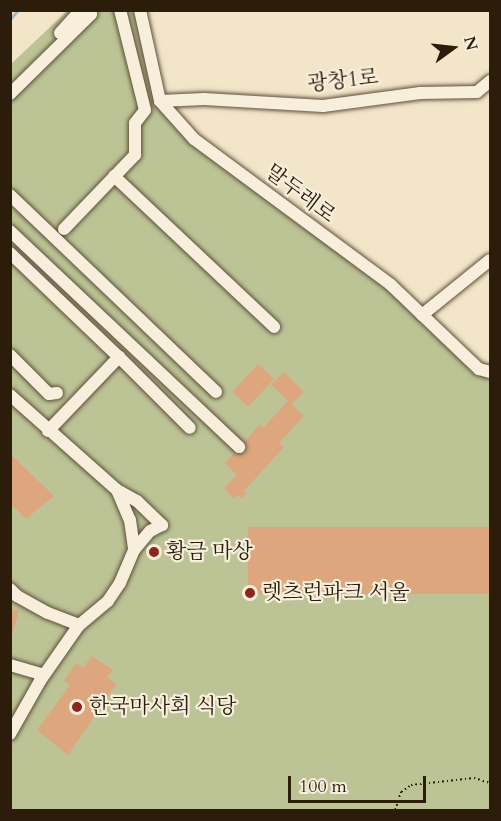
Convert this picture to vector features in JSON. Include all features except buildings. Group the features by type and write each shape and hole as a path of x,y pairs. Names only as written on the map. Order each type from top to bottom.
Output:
{"street":[{"path":"10,82 68,26 77,14 76,10"},
{"path":"64,230 135,154 135,123 145,110 120,10"},
{"name":"말두레로","path":"140,10 160,101 194,140 391,285 479,369 490,372"},
{"path":"10,94 91,12"},
{"name":"광창1로","path":"160,101 204,99 323,106 410,94 477,92 490,81"},
{"path":"114,176 274,327"},
{"path":"10,195 216,392"},
{"path":"10,231 239,447"},
{"path":"10,253 190,428"},
{"path":"422,315 490,260"},
{"path":"10,355 50,394 57,393"},
{"path":"48,431 119,357"},
{"path":"10,395 48,431 117,490 138,501 162,525 150,531 134,550 108,601 80,625 44,675 10,734"},
{"path":"117,490 130,520 134,550"},
{"path":"10,589 48,613 80,625"},
{"path":"10,665 44,675"}],"path":[{"path":"395,810 401,792 411,785 474,778 490,783"}],"green space":[{"name":"렛츠런파크 서울","path":"67,11 135,11 157,103 388,290 473,371 490,376 490,810 11,810 11,64"}],"waterway":[{"path":"10,19 18,10"}],"place":[{"name":"황금 마상","path":"154,552"},
{"name":"렛츠런파크 서울","path":"250,593"},
{"name":"한국마사회 식당","path":"77,707"}]}
